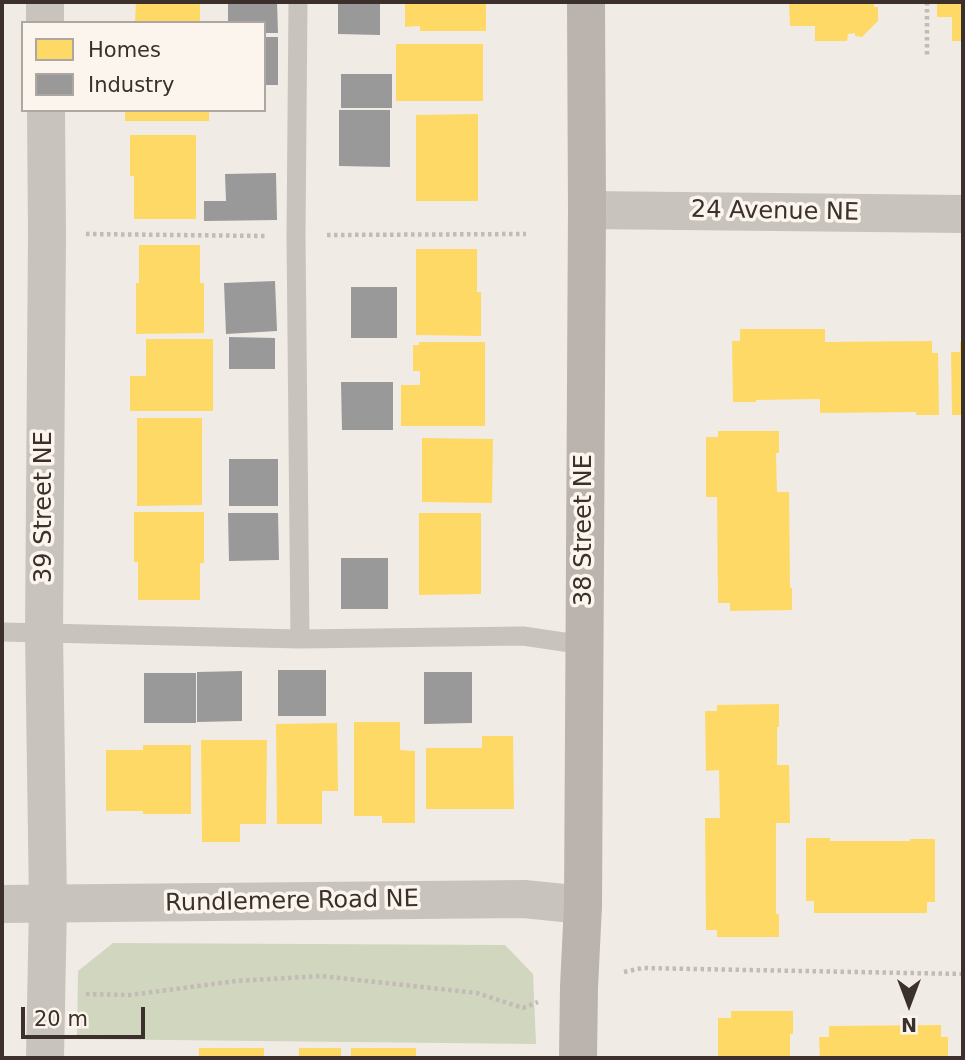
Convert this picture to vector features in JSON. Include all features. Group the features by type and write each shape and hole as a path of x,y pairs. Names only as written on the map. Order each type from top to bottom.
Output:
{"street":[{"path":"45,2 45,21"},
{"name":"38 Street NE","path":"578,1058 583,905 586,2"},
{"name":"39 Street NE","path":"45,1058 48,904 44,633 46,112"},
{"name":"24 Avenue NE","path":"587,210 963,214"},
{"name":"Rundlemere Road NE","path":"2,904 524,899 583,905"}],"lane":[{"path":"298,2 296,236 300,639"},
{"path":"2,632 300,639 523,636 584,645"}],"path":[{"path":"927,2 927,58"},
{"path":"624,972 642,968 963,974"},
{"path":"46,995 130,995 236,981 321,976 477,993 523,1008 540,1001"}],"green space":[{"path":"113,943 505,945 533,974 536,1044 77,1039 78,971"}],"building: Homes":[{"path":"136,2 200,2 200,21 135,21"},
{"path":"405,2 486,2 486,31 420,31 420,26 405,27"},
{"path":"789,2 874,2 874,7 878,7 878,21 862,37 855,36 855,33 848,34 847,41 815,41 815,26 790,26"},
{"path":"937,2 963,2 963,41 952,41 952,17 937,17"},
{"path":"396,44 483,44 483,101 396,101"},
{"path":"125,112 209,112 209,121 125,121"},
{"path":"478,114 478,201 416,201 416,115"},
{"path":"130,135 196,135 196,219 134,219"},
{"path":"139,245 200,245 200,283 204,283 204,333 136,334"},
{"path":"416,249 477,249 481,336 416,335"},
{"path":"740,329 825,329 825,342 932,341 932,353 938,353 939,415 916,415 916,412 820,413 820,399 733,402 732,341 740,341"},
{"path":"146,339 213,339 213,411 130,411 130,376 146,376"},
{"path":"419,342 485,342 485,426 401,426 401,385 420,385 420,371 413,371 413,345 419,345"},
{"path":"960,342 963,342 963,415 952,415 951,352 960,352"},
{"path":"137,418 202,418 202,505 137,506"},
{"path":"718,431 779,431 779,453 776,453 777,492 789,492 792,610 730,611 730,603 718,603 717,497 706,497 706,437 718,437"},
{"path":"422,438 493,439 492,503 422,502"},
{"path":"134,512 204,512 204,563 200,563 200,600 138,600 138,562 134,562"},
{"path":"419,513 481,513 481,594 419,595"},
{"path":"779,704 777,765 789,765 790,823 776,823 776,914 779,914 779,937 717,937 717,930 706,930 705,818 720,818 719,770 706,771 705,711 717,711 717,705"},
{"path":"354,722 400,722 400,750 415,751 415,823 382,823 382,816 354,816"},
{"path":"337,723 338,791 322,791 322,824 277,824 276,724"},
{"path":"482,736 513,736 514,809 426,809 426,748 482,748"},
{"path":"201,740 267,740 266,824 240,824 240,842 202,842"},
{"path":"143,745 191,745 191,814 106,811 106,750 143,750"},
{"path":"806,838 830,838 830,841 935,839 935,902 927,902 927,913 814,913 814,901 806,901"},
{"path":"731,1011 793,1011 790,1058 718,1058 718,1018 731,1018"},
{"path":"941,1025 941,1037 948,1037 948,1058 820,1058 819,1037 829,1037 829,1026"},
{"path":"199,1048 264,1048 264,1058 199,1058"},
{"path":"299,1048 341,1048 341,1058 299,1058"},
{"path":"351,1048 416,1048 416,1058 351,1058"}],"building: Industry":[{"path":"228,2 277,2 278,33 266,33 266,21 228,21"},
{"path":"338,2 380,2 380,35 338,34"},
{"path":"266,37 278,37 278,85 266,85"},
{"path":"341,74 392,74 392,108 341,108"},
{"path":"339,110 390,110 390,167 339,166"},
{"path":"276,173 277,220 204,221 204,201 226,201 225,174"},
{"path":"275,281 277,331 226,334 224,283"},
{"path":"351,287 397,287 397,338 351,338"},
{"path":"229,337 275,338 275,369 229,369"},
{"path":"341,382 393,382 393,430 342,430"},
{"path":"229,459 278,459 278,506 229,506"},
{"path":"228,513 278,513 279,560 229,561"},
{"path":"341,558 388,558 388,609 341,609"},
{"path":"278,670 326,670 326,716 278,716"},
{"path":"242,671 242,721 197,722 197,672"},
{"path":"424,672 472,672 472,723 424,724"},
{"path":"144,673 196,673 196,723 144,723"}]}
